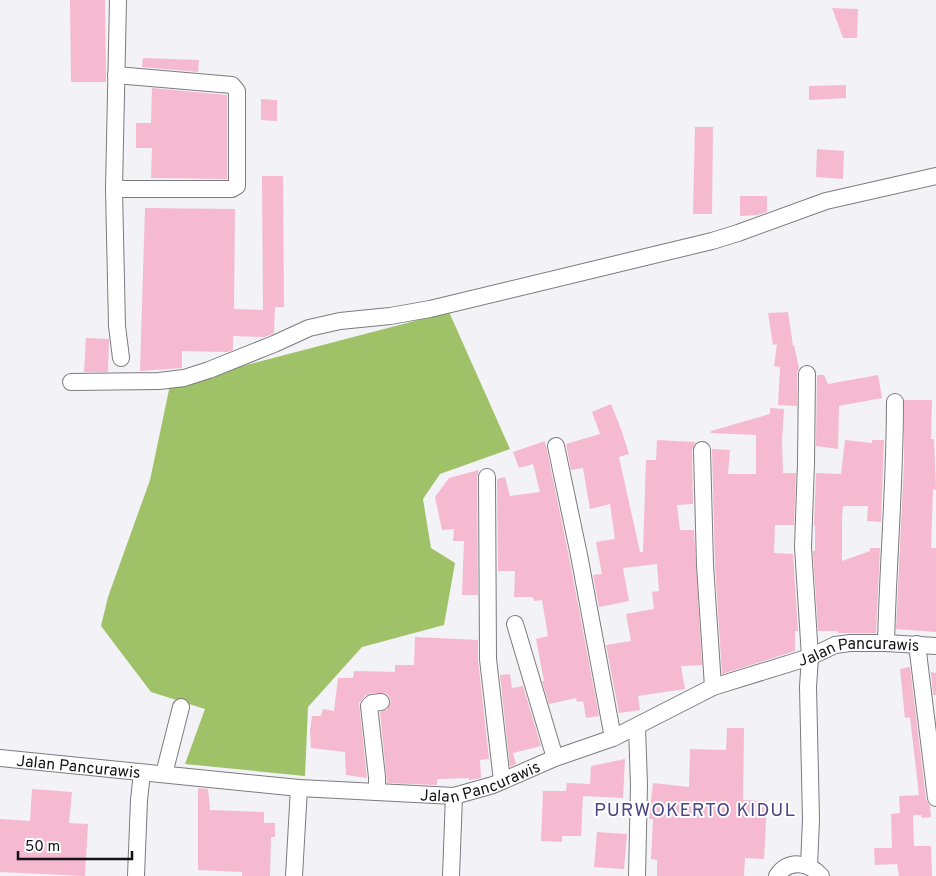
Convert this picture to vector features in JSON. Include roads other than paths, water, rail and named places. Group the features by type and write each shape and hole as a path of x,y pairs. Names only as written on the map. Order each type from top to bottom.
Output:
{"street":[{"path":"118,0 114,189 117,326 122,358"},
{"path":"114,189 232,189 237,186 237,91 232,85 116,75"},
{"path":"71,382 159,381 184,378 209,370 309,328 340,321 390,316 477,299 703,243 738,233 826,202 936,176"},
{"path":"807,374 803,547 810,657 808,687 811,819 815,871"},
{"path":"886,643 888,571 895,468 896,402"},
{"path":"556,446 579,555 613,738"},
{"path":"702,450 705,565 713,687"},
{"path":"487,477 488,660 502,781"},
{"path":"515,624 555,758"},
{"name":"Jalan Pancurawis","path":"0,758 299,788 454,796 502,781 555,758 613,738 713,687 810,657 835,645 886,643 936,646"},
{"path":"917,644 936,798"},
{"path":"377,792 369,706 381,702"},
{"path":"164,774 181,707"},
{"path":"637,727 639,785 637,876"},
{"path":"136,876 142,773"},
{"path":"294,876 299,788"},
{"path":"451,876 454,796"},
{"path":"776,876 793,864 801,864 815,871"}],"district":[{"name":"PURWOKERTO KIDUL","path":"695,809"}]}
